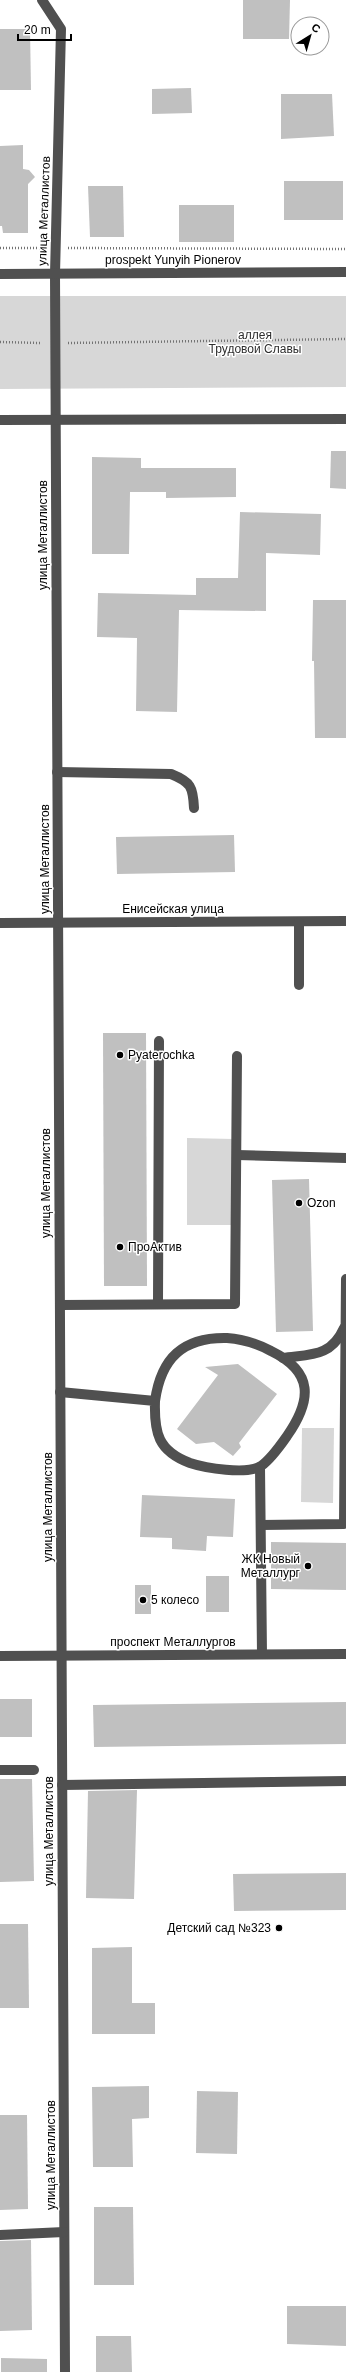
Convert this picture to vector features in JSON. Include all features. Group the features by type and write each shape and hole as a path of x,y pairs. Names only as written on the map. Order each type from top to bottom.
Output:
{"street":[{"name":"улица Металлистов","path":"42,0 61,29 55,274 55,344 65,2372"},
{"name":"prospekt Yunyih Pionerov","path":"0,274 346,272"},
{"path":"0,420 346,419"},
{"path":"57,772 171,774 183,779 193,789 194,808"},
{"name":"Енисейская улица","path":"0,923 346,921"},
{"path":"299,922 299,985"},
{"path":"158,1304 159,1041"},
{"path":"60,1305 236,1304 237,1056"},
{"path":"237,1156 346,1158"},
{"path":"261,1525 344,1524 346,1279"},
{"path":"283,1358 314,1354 332,1348 346,1324"},
{"path":"217,1338 242,1340 266,1348 283,1358 294,1366 302,1376 305,1396 297,1420 278,1448 260,1467 231,1471 211,1468 185,1461 168,1452 157,1436 155,1401 160,1379 172,1356 198,1340 217,1338"},
{"path":"60,1392 155,1401"},
{"path":"260,1467 262,1654"},
{"name":"проспект Металлургов","path":"0,1656 346,1654"},
{"path":"0,1770 34,1770"},
{"path":"62,1785 346,1782"},
{"path":"0,2235 64,2232"}],"path":[{"path":"0,248 346,249"},
{"path":"0,342 55,344 346,340"}],"green space":[{"name":"аллея Трудовой Славы","path":"0,296 346,296 346,387 0,389"},
{"path":"187,1138 234,1139 234,1225 187,1225"},
{"path":"302,1428 334,1428 333,1503 301,1502"}],"building":[{"path":"243,0 290,0 289,39 243,39"},
{"path":"0,29 30,29 31,90 0,90"},
{"path":"191,88 192,113 152,114 152,89"},
{"path":"281,94 332,94 334,136 281,139"},
{"path":"23,145 23,169 29,170 35,177 28,184 28,233 3,233 2,226 0,226 0,146"},
{"path":"284,181 343,181 343,220 284,220"},
{"path":"88,186 123,186 124,237 90,237"},
{"path":"179,205 234,205 234,242 179,242"},
{"path":"331,451 346,451 346,489 330,488"},
{"path":"92,457 141,458 141,468 236,468 236,497 166,498 166,492 130,492 129,554 92,554"},
{"path":"240,512 321,514 320,555 266,553 266,611 179,610 177,712 136,711 137,638 97,637 98,593 196,595 196,578 238,578"},
{"path":"313,600 346,600 346,738 315,738 314,661 312,661"},
{"path":"234,835 235,872 117,874 116,837"},
{"path":"103,1033 146,1033 147,1286 104,1286"},
{"path":"309,1179 313,1331 276,1332 272,1180"},
{"path":"238,1364 277,1394 239,1443 241,1447 233,1456 214,1442 196,1444 177,1429 218,1375 205,1367"},
{"path":"142,1495 235,1499 233,1537 207,1536 206,1551 172,1549 172,1538 140,1537"},
{"name":"ЖК Новый Металлург","path":"271,1542 346,1543 346,1590 271,1589"},
{"path":"206,1576 229,1576 229,1612 206,1612"},
{"name":"5 колесо","path":"135,1585 151,1585 151,1614 135,1614"},
{"path":"0,1699 32,1699 32,1737 0,1737"},
{"path":"346,1702 346,1744 94,1747 93,1705"},
{"path":"0,1779 32,1779 34,1881 0,1882"},
{"path":"137,1790 134,1899 86,1898 88,1791"},
{"path":"346,1873 346,1910 234,1911 233,1874"},
{"path":"0,1924 28,1924 29,2008 0,2008"},
{"path":"132,1947 132,2003 155,2003 155,2034 92,2034 92,1948"},
{"path":"149,2086 149,2118 132,2119 133,2167 93,2167 92,2087"},
{"path":"197,2091 238,2092 237,2154 196,2153"},
{"path":"0,2115 27,2115 28,2209 0,2210"},
{"path":"94,2207 133,2207 134,2285 94,2285"},
{"path":"31,2240 32,2330 0,2331 0,2241"},
{"path":"287,2306 346,2306 346,2346 287,2344"},
{"path":"96,2336 131,2336 132,2372 96,2372"},
{"path":"1,2358 47,2359 47,2372 1,2372"}],"place":[{"name":"Pyaterochka","path":"120,1055"},
{"name":"Ozon","path":"299,1203"},
{"name":"ПроАктив","path":"120,1247"},
{"name":"ЖК Новый Металлург","path":"308,1566"},
{"name":"5 колесо","path":"143,1600"},
{"name":"Детский сад №323","path":"279,1928"}]}
